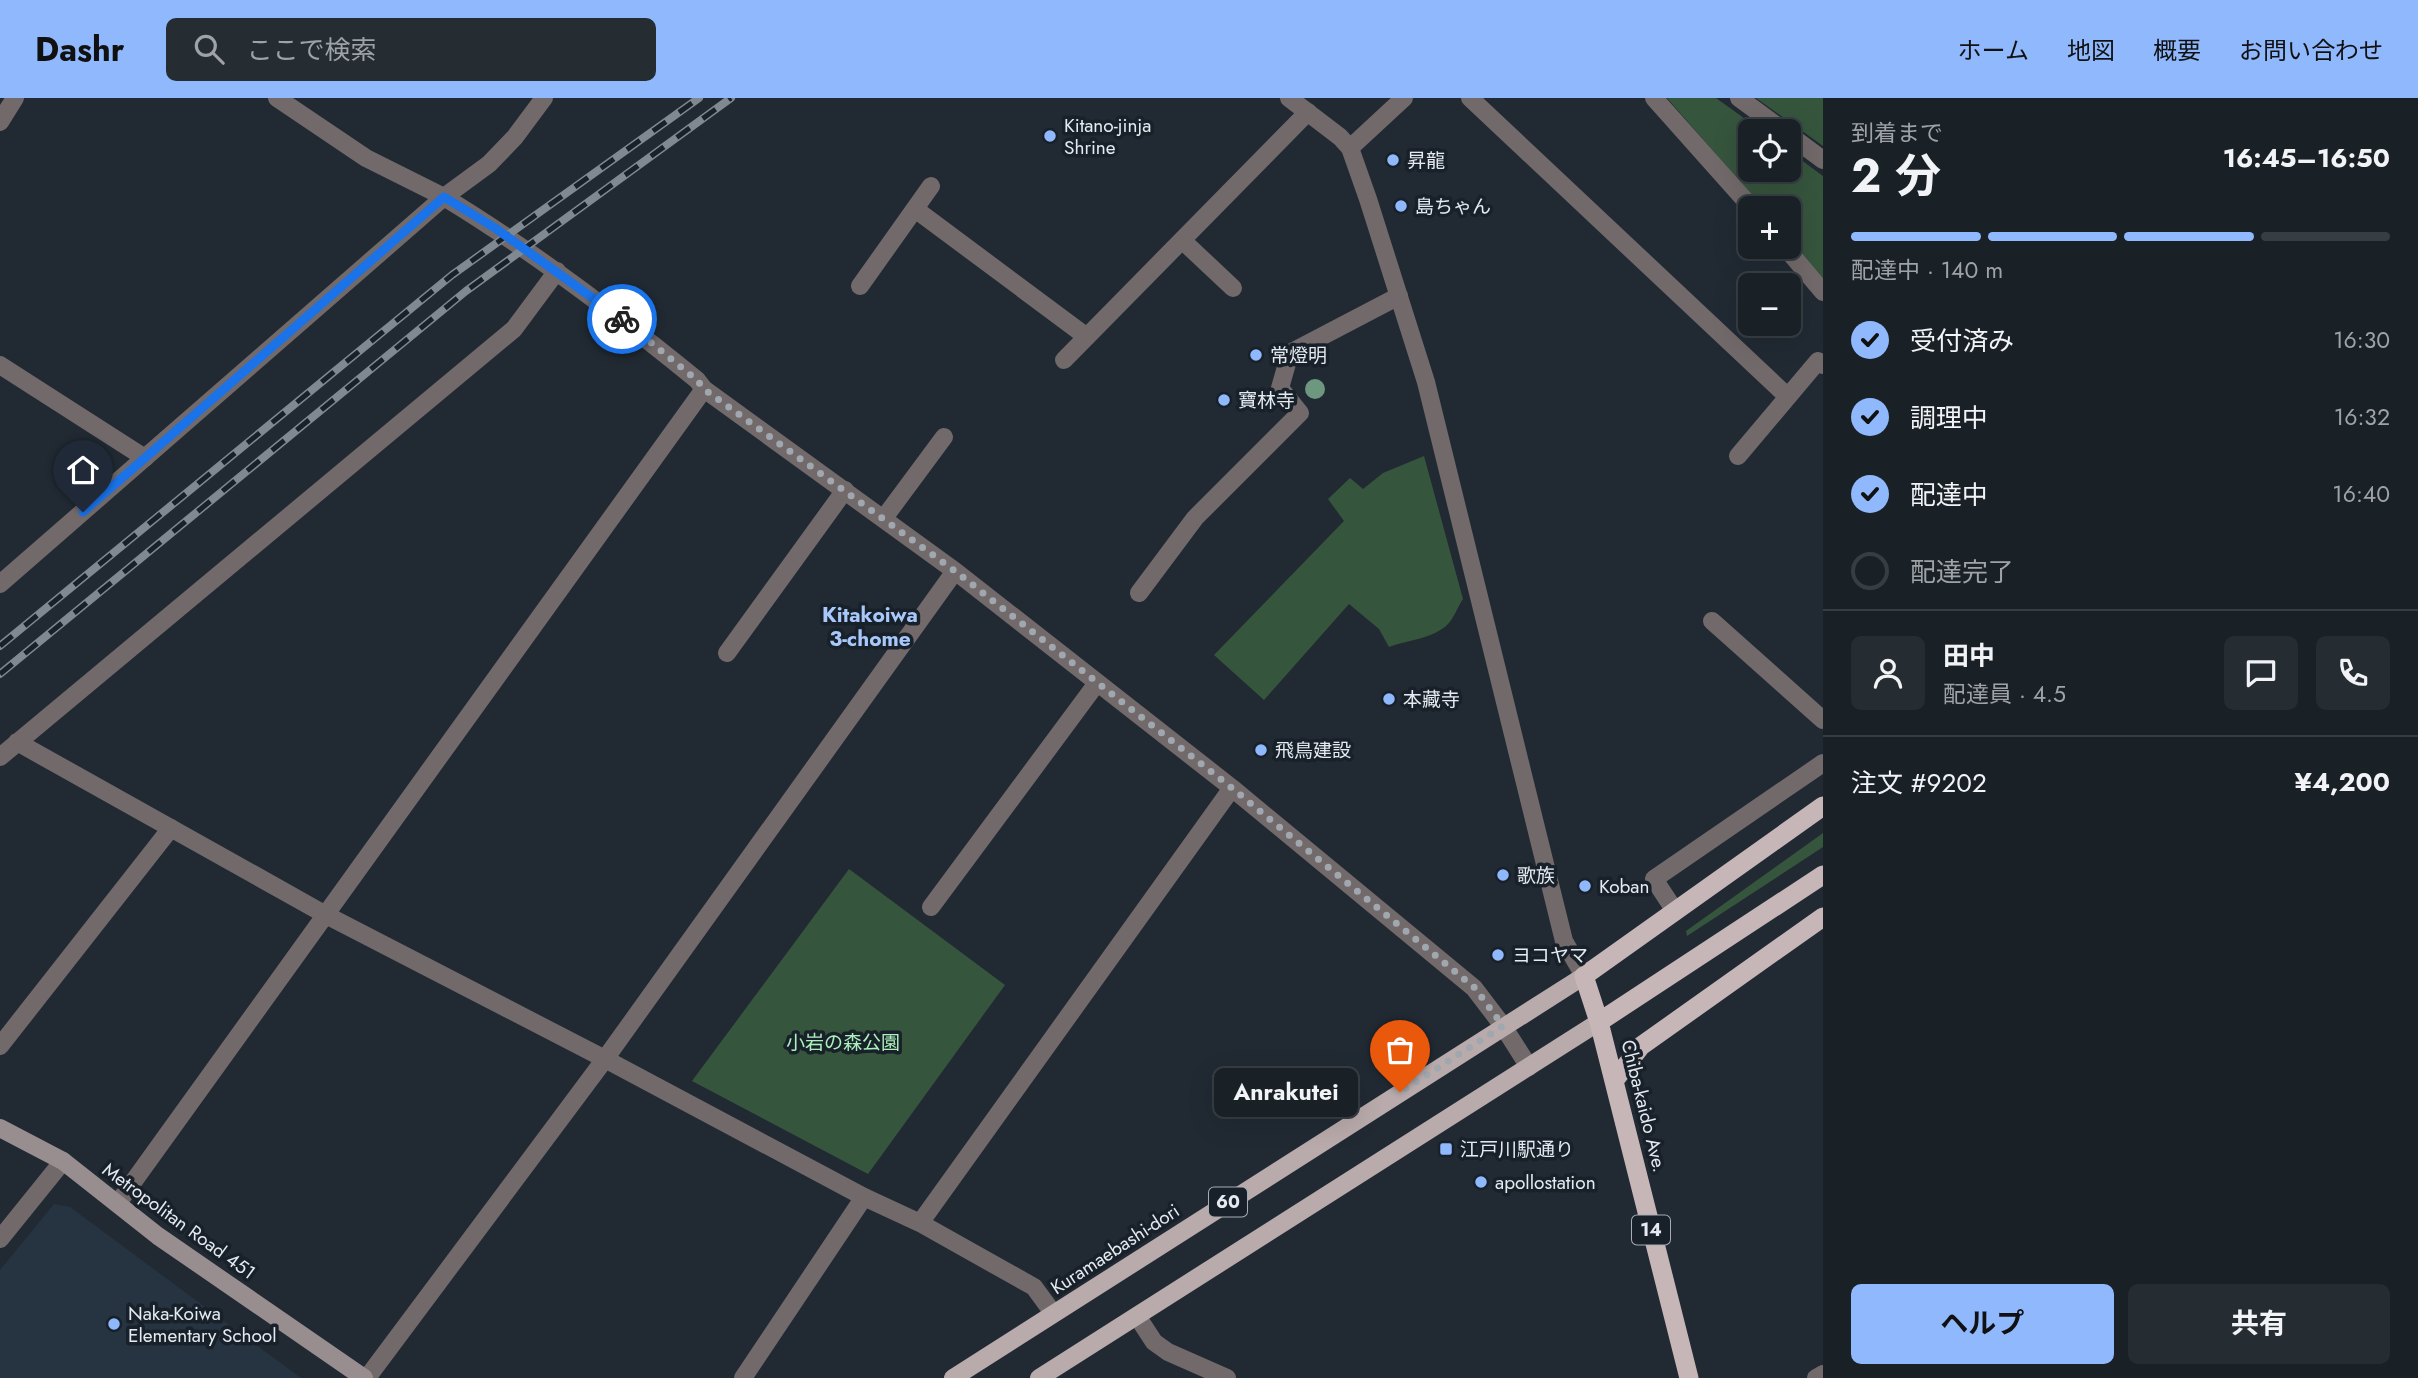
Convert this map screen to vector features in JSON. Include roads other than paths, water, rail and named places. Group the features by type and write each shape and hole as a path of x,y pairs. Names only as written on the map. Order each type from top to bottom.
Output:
{"highway":[{"path":"1584,976 1823,806"},
{"name":"Chiba-kaido Ave.","path":"1689,1378 1599,1022 1823,876"},
{"path":"1614,1081 1641,1046 1823,917"},
{"name":"14","path":"1584,976 1599,1022"}],"main road":[{"name":"Kuramaebashi-dori","path":"953,1378 1584,976"},
{"name":"60","path":"1039,1378 1599,1022"},
{"name":"Metropolitan Road 451","path":"0,1128 63,1161 158,1236 366,1378"}],"street":[{"path":"0,122 15,98"},
{"path":"277,98 366,158 444,197 557,271 617,315 697,380 704,389 955,571 1232,788 1475,988 1529,1067"},
{"path":"0,584 444,197 489,164 515,137 544,98"},
{"path":"1289,98 1340,137 1350,148 1429,395 1564,942 1584,976"},
{"path":"1350,148 1404,98"},
{"path":"1469,98 1787,396"},
{"path":"1654,98 1741,196"},
{"path":"1740,98 1768,119"},
{"path":"1064,360 1308,112"},
{"path":"1801,144 1823,160"},
{"path":"860,286 932,186"},
{"path":"915,209 1087,337"},
{"path":"1183,241 1233,288"},
{"path":"1795,259 1823,292"},
{"path":"0,757 513,329 557,271"},
{"path":"1139,593 1195,518 1300,413 1280,388 1290,353 1399,296"},
{"path":"1738,456 1818,361 1823,365"},
{"path":"0,365 145,457"},
{"path":"118,1203 704,389"},
{"path":"884,518 944,437"},
{"path":"727,653 845,490"},
{"path":"366,1378 605,1059 955,571"},
{"path":"1712,621 1823,720"},
{"path":"932,907 1097,682"},
{"path":"18,742 326,915 864,1197 920,1223 1034,1287 1053,1313"},
{"path":"1675,911 1654,879 1823,762"},
{"path":"920,1223 1232,788"},
{"path":"0,1046 171,828"},
{"path":"0,1239 63,1161"},
{"path":"743,1378 864,1197"},
{"path":"1137,1316 1154,1342 1168,1352 1227,1378"},
{"path":"1816,1378 1823,1374"}],"railway":[{"path":"0,646 452,275 699,98"},
{"path":"0,674 466,291 731,98"}],"place":[{"name":"Kitano-jinja Shrine","path":"1050,136"},
{"name":"昇龍","path":"1393,160"},
{"name":"島ちゃん","path":"1401,206"},
{"name":"常燈明","path":"1256,355"},
{"name":"寶林寺","path":"1224,400"},
{"name":"本藏寺","path":"1389,699"},
{"name":"飛鳥建設","path":"1261,750"},
{"name":"歌族","path":"1503,875"},
{"name":"Koban","path":"1585,886"},
{"name":"ヨコヤマ","path":"1498,955"},
{"name":"Anrakutei","path":"1400,1092"},
{"name":"江戸川駅通り","path":"1446,1149"},
{"name":"apollostation","path":"1481,1182"},
{"name":"Naka-Koiwa Elementary School","path":"114,1324"}],"district":[{"name":"Kitakoiwa 3-chome","path":"870,627"}],"park label":[{"name":"小岩の森公園","path":"843,1042"}]}
